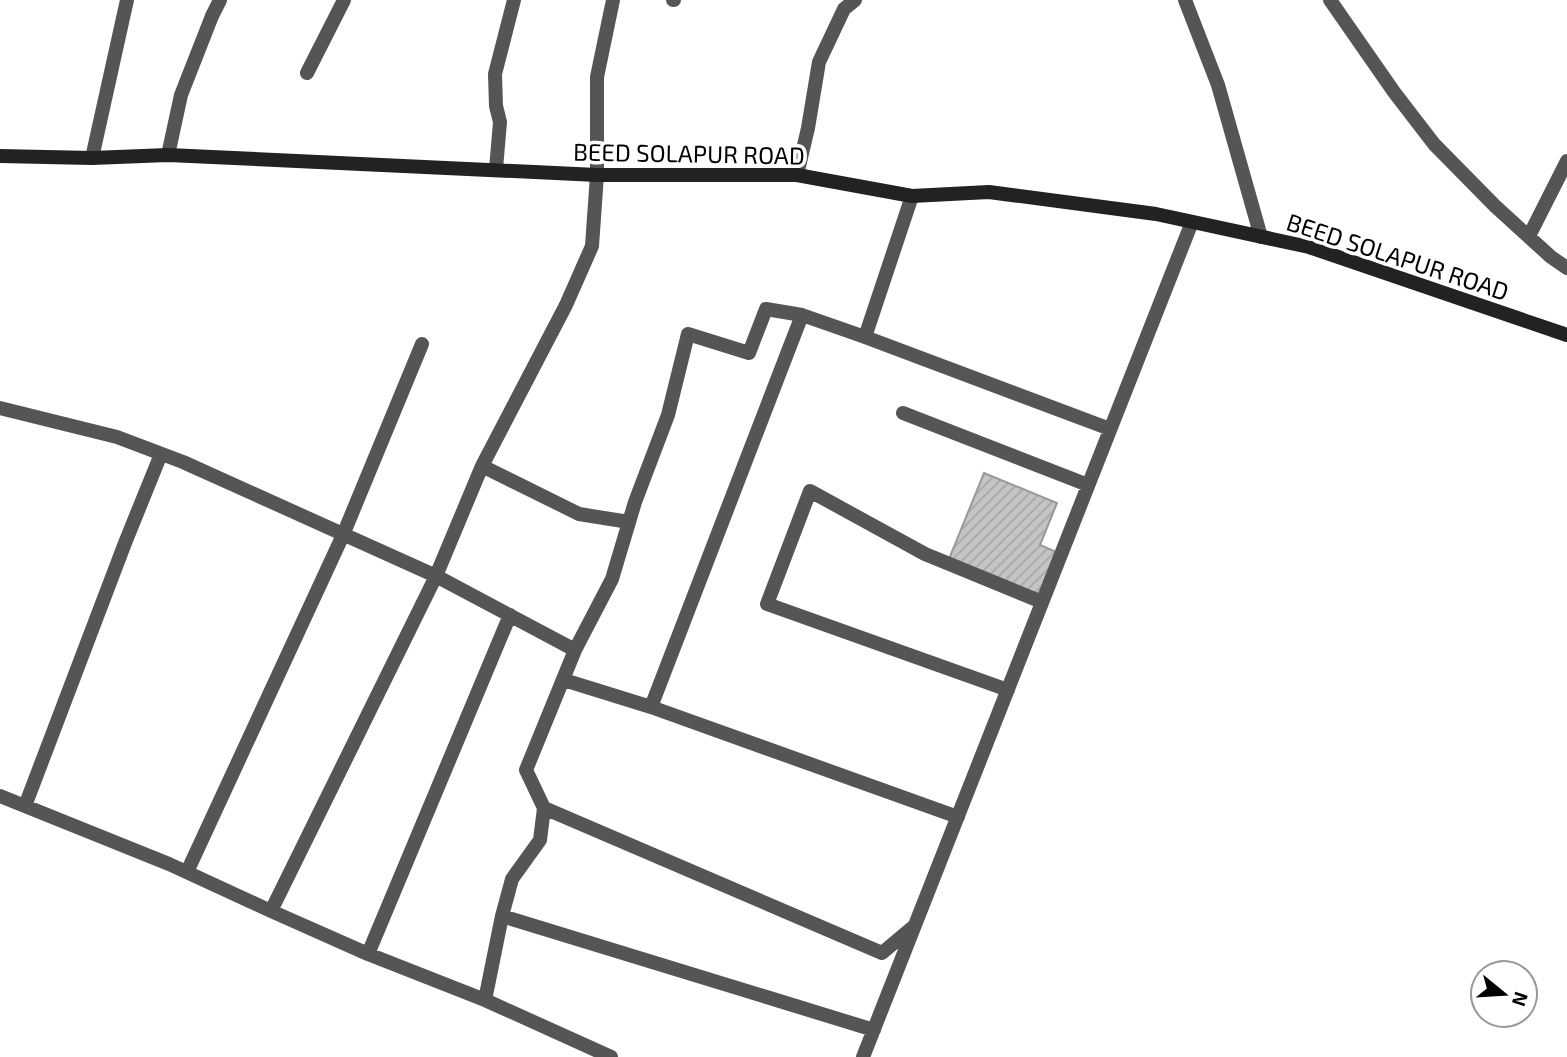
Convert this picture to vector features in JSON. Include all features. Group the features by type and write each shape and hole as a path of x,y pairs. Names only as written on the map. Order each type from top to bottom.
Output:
{"main road":[{"name":"BEED SOLAPUR ROAD","path":"0,156 92,158 168,155 597,175 797,175 912,197 989,192 1156,214 1309,247 1567,335"}],"street":[{"path":"92,158 127,0"},
{"path":"168,155 181,95 220,0"},
{"path":"307,73 344,0"},
{"path":"496,169 500,122 496,106 495,74 514,0"},
{"path":"271,911 436,576 482,466 566,305 592,246 597,175 597,77 613,0"},
{"path":"797,175 819,62 844,9 855,0"},
{"path":"1185,0 1218,85 1261,237"},
{"path":"1330,0 1434,144 1495,206 1551,257 1567,268"},
{"path":"1528,236 1567,161"},
{"path":"865,337 912,197"},
{"path":"863,1057 1192,222"},
{"path":"485,1000 512,879 540,840 544,808 526,770 575,650 612,579 629,522 668,415 688,334 749,353 766,309 802,316 1110,429"},
{"path":"651,707 802,316"},
{"path":"187,872 343,535 422,344"},
{"path":"0,408 117,437 183,462 436,576 575,650"},
{"path":"903,413 1088,485"},
{"path":"25,806 161,454"},
{"path":"482,466 579,514 629,522"},
{"path":"1008,690 767,604 810,491 925,554 1042,602"},
{"path":"369,954 510,615"},
{"path":"564,680 651,707 958,817"},
{"path":"0,796 187,872 369,954 485,1000 611,1057"},
{"path":"544,808 882,953 914,927"},
{"path":"502,916 874,1030"}],"building":[{"path":"984,473 1057,503 1040,545 1061,554 1043,597 949,559"}]}
